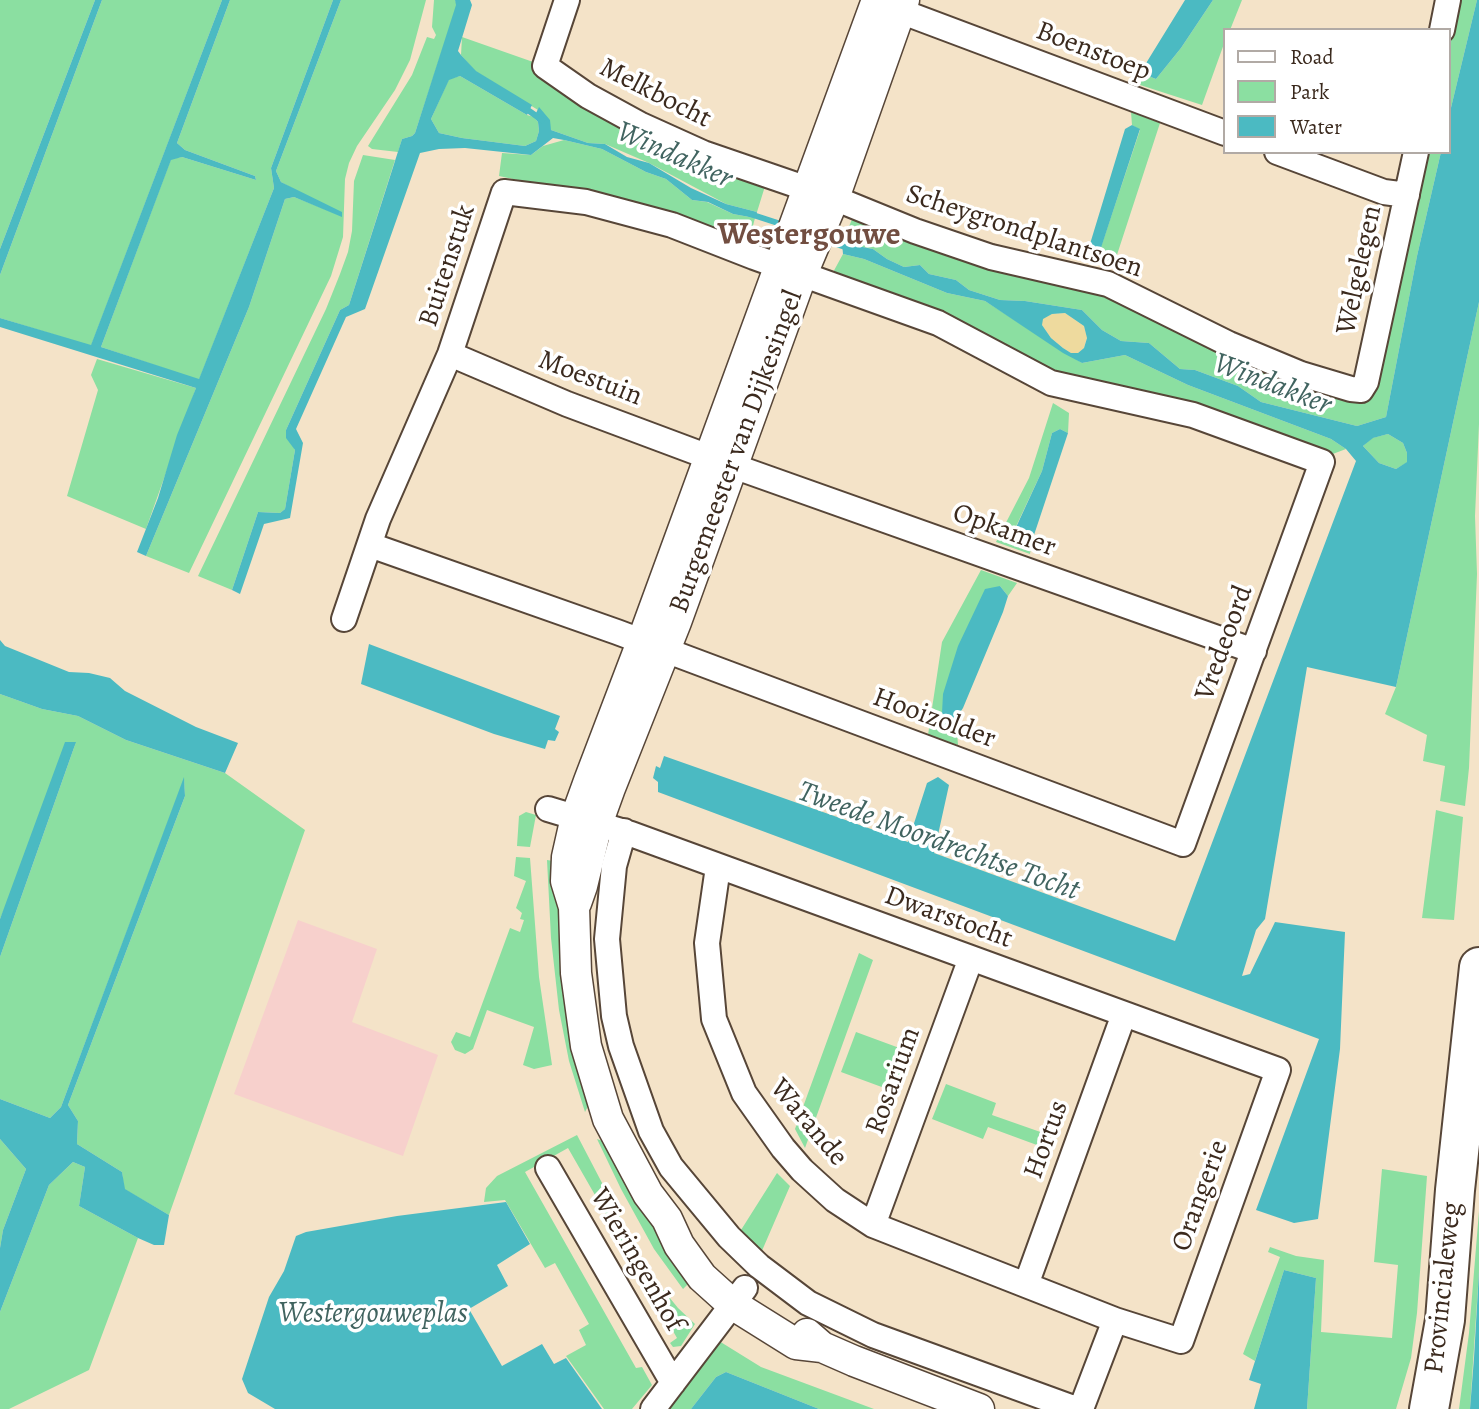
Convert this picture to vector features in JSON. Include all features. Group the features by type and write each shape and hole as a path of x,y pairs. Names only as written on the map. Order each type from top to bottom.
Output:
{"main road":[{"name":"Provincialeweg","path":"1428,1406 1445,1321 1455,1190 1479,967"}],"street":[{"name":"Melkbocht","path":"567,0 545,66 588,96 640,125 703,153 821,193"},
{"path":"1442,28 1448,0"},
{"name":"Burgemeester van Dijkesingel","path":"885,3 821,193 586,820 582,886 574,907 576,973 586,1046 608,1119 649,1194 667,1219 682,1228 716,1264 739,1296 822,1347 979,1409"},
{"name":"Boenstoep","path":"885,3 1224,133"},
{"path":"1282,154 1384,192 1407,195"},
{"name":"Welgelegen","path":"1351,389 1361,390 1366,382 1416,154"},
{"name":"Buitenstuk","path":"344,620 378,519 450,354 504,192 599,205 672,225 791,270"},
{"name":"Scheygrondplantsoen","path":"821,193 915,231 991,257 1108,284 1228,344 1301,374 1351,389"},
{"name":"Vredeoord","path":"791,270 938,323 1051,383 1193,415 1322,462 1183,844"},
{"name":"Moestuin","path":"450,354 567,404 721,461"},
{"name":"Opkamer","path":"721,461 1254,651"},
{"path":"370,545 653,646"},
{"name":"Hooizolder","path":"653,646 1183,844"},
{"name":"Burgemeester van Dijkesingel","path":"586,820 614,866 607,939 614,1016 621,1046 651,1131 677,1175 729,1237 759,1266 808,1303 873,1335 1078,1409"},
{"name":"Dwarstocht","path":"586,820 1278,1070"},
{"name":"Warande","path":"718,867 707,943 714,1019 744,1093 802,1170 835,1200 873,1225 1115,1320 1181,1341"},
{"name":"Rosarium","path":"873,1225 971,958"},
{"name":"Hortus","path":"1026,1285 1124,1014"},
{"name":"Orangerie","path":"1181,1341 1278,1070"},
{"name":"Wieringenhof","path":"548,1168 673,1382"},
{"path":"653,1409 739,1296"},
{"path":"1078,1409 1115,1320"}],"shaded area":[{"path":"298,920 377,949 352,1022 438,1055 403,1156 234,1094"}],"green space":[{"path":"0,0 95,0 0,249"},
{"path":"102,0 222,0 91,346 0,318 0,275"},
{"path":"230,0 333,0 271,168 274,188 199,380 101,347 171,159 182,157 256,180 255,176 185,150 177,143"},
{"path":"341,0 426,0 410,60 395,90 357,146 349,163 345,179 343,237 331,276 189,573 146,556 249,307 285,199 294,197 342,216 281,182 276,171"},
{"path":"434,0 455,0 457,5 415,133 402,139 398,152 372,149 368,146 412,75 427,37 434,39 436,35 432,27"},
{"path":"1213,0 1242,0 1231,28 1224,28 1224,44 1202,105 1137,84 1140,73 1156,79 1181,48"},
{"path":"1456,0 1477,0 1451,108 1451,28"},
{"path":"462,37 536,63 766,183 757,212 726,204 649,163 605,144 588,143 551,130 539,108 538,110 475,71 461,55"},
{"path":"460,76 534,117 539,131 536,141 525,146 439,133 431,119 449,79"},
{"path":"1131,112 1160,123 1114,264 1083,258 1100,250 1140,130 1132,125"},
{"path":"564,140 602,149 646,172 666,179 692,200 707,202 733,214 755,218 748,245 606,199 499,176 502,153 531,155 543,146"},
{"path":"1423,154 1441,154 1417,256 1386,417 1357,426 1261,402 1238,386 1195,370 1180,369 1149,343 1121,341 1102,330 1082,310 1000,300 969,290 956,280 929,274 920,265 904,267 873,249 842,243 853,217 1108,289 1357,397"},
{"path":"363,155 395,160 349,305 340,310 286,430 295,450 285,509 280,513 258,512 232,590 198,576 326,309 340,274 352,231 354,181"},
{"path":"843,254 864,259 947,293 985,301 1082,363 1125,355 1188,385 1331,439 1346,449 1322,458 1049,377 831,276"},
{"path":"1479,302 1479,424 1475,516 1477,574 1465,806 1440,801 1445,766 1423,761 1427,735 1385,714 1396,687"},
{"path":"97,359 196,388 146,529 67,496 98,390 91,375"},
{"path":"1053,403 1069,413 1068,433 1060,429 1052,433 1042,471 1012,535 1024,543 1032,541 1030,554 996,542 1029,478"},
{"path":"1388,434 1403,443 1407,453 1408,462 1396,469 1379,463 1363,446 1372,438"},
{"path":"981,570 1017,583 1008,596 1000,586 946,722 956,719 958,745 928,735 942,642"},
{"path":"0,694 42,709 78,716 126,740 225,773 305,830 169,1215 124,1189 122,1172 77,1144 78,1121 68,1105 185,796 184,779 61,1107 50,1118 0,1099 0,957 76,742 0,919"},
{"path":"1436,810 1463,817 1454,920 1422,918"},
{"path":"526,812 536,815 530,847 517,846 519,816"},
{"path":"516,857 530,858 539,977 552,1065 534,1069 523,1065 534,1027 487,1010 473,1049 465,1054 455,1050 451,1042 456,1032 470,1037 510,928 520,932 524,920 520,919 522,913 516,908 526,881 514,876"},
{"path":"547,860 559,862 591,1100 585,1112 569,1061 559,1010 551,938"},
{"path":"859,953 873,960 805,1148 795,1129"},
{"path":"856,1032 913,1053 898,1093 841,1072"},
{"path":"946,1084 996,1103 992,1115 1049,1135 1045,1148 988,1127 983,1139 932,1119"},
{"path":"577,1135 648,1271 678,1308 695,1324 681,1346 673,1347 670,1343 677,1338 568,1148 525,1172 636,1368 642,1367 652,1385 632,1409 604,1409 566,1356 586,1345 579,1330 589,1324 555,1263 545,1268 505,1200 484,1202 486,1188 497,1176"},
{"path":"0,1139 26,1169 3,1230 0,1248"},
{"path":"597,1139 606,1142 693,1279 683,1289 654,1249"},
{"path":"73,1162 85,1167 79,1206 138,1238 89,1370 9,1409 0,1409 0,1312 49,1185"},
{"path":"1382,1169 1427,1176 1417,1313 1411,1358 1396,1409 1307,1409 1316,1278 1284,1270 1255,1361 1243,1354 1280,1257 1268,1252 1270,1247 1296,1256 1324,1260 1321,1332 1392,1338 1398,1265 1374,1262"},
{"path":"777,1173 790,1186 761,1253 741,1230"},
{"path":"1479,1211 1479,1271 1470,1409 1459,1409 1469,1333"},
{"path":"719,1341 761,1367 874,1409 819,1409 726,1372 716,1377 691,1409 668,1409"}],"sand":[{"path":"1065,313 1084,326 1087,337 1084,348 1078,353 1071,353 1063,348 1051,338 1042,325 1042,319 1052,314"}],"water":[{"path":"95,0 102,0 0,275 0,249"},
{"path":"222,0 230,0 177,143 185,150 255,176 256,180 182,157 171,160 101,347 199,379 274,188 271,168 333,0 341,0 276,171 281,182 342,212 342,217 294,197 285,199 249,307 146,556 137,552 196,388 0,327 0,318 91,345"},
{"path":"455,0 470,0 472,5 458,51 476,71 532,105 527,115 460,76 449,80 431,119 439,133 525,146 536,141 539,131 534,117 539,107 550,120 551,130 588,143 605,144 627,157 649,163 691,188 726,204 757,212 755,218 733,214 708,202 692,200 666,179 646,172 602,149 564,140 553,138 531,155 465,148 420,153 365,309 346,317 296,429 303,443 290,518 264,524 240,594 232,590 258,512 280,513 285,509 295,450 286,438 286,430 340,310 349,305 402,139 415,133 456,5"},
{"path":"1185,0 1213,0 1181,48 1156,79 1140,73"},
{"path":"1479,0 1479,302 1396,687 1307,667 1265,919 1256,930 1242,976 1250,974 1275,922 1345,932 1340,1049 1318,1219 1294,1223 1256,1210 1319,1039 658,792 658,782 653,778 656,766 660,768 664,756 908,842 927,783 938,777 949,785 934,853 1175,941 1356,461 1346,449 1331,439 1188,385 1125,355 1082,363 985,301 947,293 864,259 843,254 842,243 873,249 904,267 920,265 929,274 956,280 969,290 1000,300 1082,310 1102,330 1121,341 1149,343 1180,369 1195,370 1238,386 1261,402 1357,426 1386,417 1417,256 1441,154 1451,154 1451,108","holes":["1065,313 1084,326 1087,338 1084,348 1078,353 1071,353 1051,338 1042,325 1043,319 1052,314","1388,434 1403,443 1407,462 1396,469 1379,463 1363,446 1373,438"]},
{"path":"1132,125 1140,129 1100,251 1092,250 1090,244 1125,129"},
{"path":"1060,429 1068,433 1032,541 1024,543 1012,536 1042,471 1052,433"},
{"path":"1000,586 1008,596 1003,612 963,708 956,719 946,722 942,713 943,694 958,646 985,589"},
{"path":"0,640 5,646 69,672 110,678 125,691 196,727 238,743 225,773 126,740 78,716 42,709 0,694"},
{"path":"369,644 560,716 555,729 559,732 555,741 548,740 545,749 494,734 361,684"},
{"path":"65,742 76,742 0,957 0,919"},
{"path":"184,777 185,796 68,1105 78,1121 77,1144 122,1172 125,1189 169,1215 164,1245 154,1245 138,1238 79,1206 85,1167 73,1162 49,1185 0,1312 0,1248 3,1230 26,1169 0,1139 0,1099 50,1118 61,1107"},
{"name":"Westergouweplas","path":"506,1202 530,1244 497,1265 508,1286 469,1309 502,1366 542,1344 554,1364 566,1358 602,1409 275,1409 248,1393 242,1379 269,1297 284,1271 296,1236 397,1216"},
{"path":"1284,1270 1316,1278 1307,1409 1254,1409 1261,1384 1249,1380"},
{"path":"1479,1271 1479,1409 1470,1409 1474,1358"},
{"path":"726,1372 819,1409 691,1409 716,1377"}],"waterway":[{"name":"Windakker","path":"522,106 542,120"},
{"name":"Windakker","path":"750,214 784,225"},
{"name":"Windakker","path":"827,241 848,248"}],"district":[{"name":"Westergouwe","path":"809,236"}],"water label":[{"name":"Tweede Moordrechtse Tocht","path":"938,842"}]}
